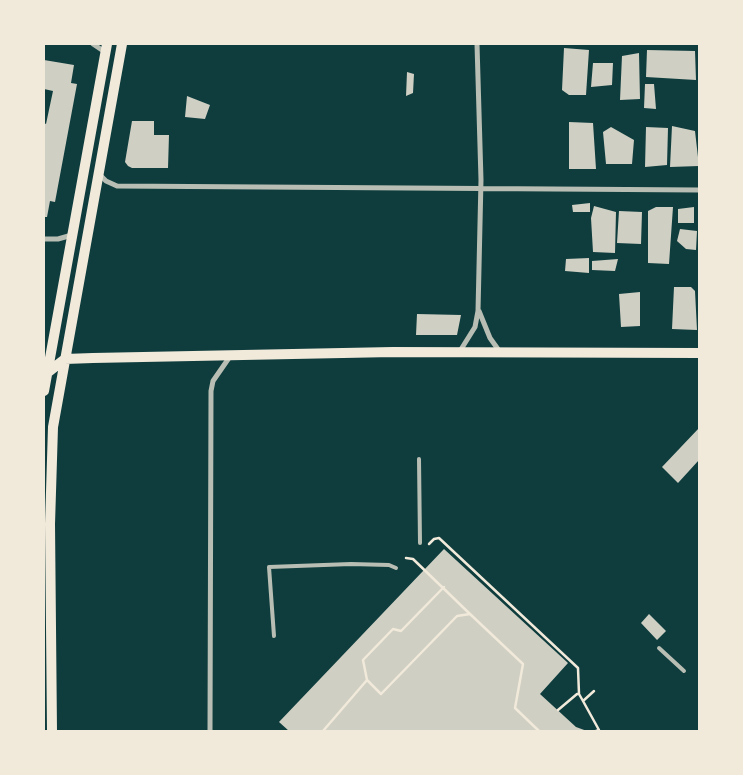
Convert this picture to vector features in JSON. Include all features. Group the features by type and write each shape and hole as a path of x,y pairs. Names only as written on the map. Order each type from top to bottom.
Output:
{"main road":[{"path":"52,731 50,472 53,427 122,44"},
{"path":"44,391 106,48"},
{"path":"47,373 65,359 460,352 699,353"}],"street":[{"path":"93,44 106,48"},
{"path":"460,352 475,327 478,310 481,190 477,44"},
{"path":"98,172 106,181 117,186 699,190"},
{"path":"44,239 58,240 73,234"},
{"path":"478,310 490,338 500,352"},
{"path":"210,731 210,391 213,381 232,355"}],"lane":[{"path":"420,459 420,543"},
{"path":"274,636 269,567 351,564 389,565 396,568"},
{"path":"659,648 684,672"}],"path":[{"path":"427,546 434,539 439,538 578,668 579,694 598,731"},
{"path":"413,559 420,552"},
{"path":"406,558 413,559 523,664 515,708 539,731"},
{"path":"444,588 401,631 393,629 363,660 367,680 381,694 457,616 470,614"},
{"path":"323,731 367,680"},
{"path":"583,701 594,691"},
{"path":"558,710 574,695 579,694"}],"building":[{"path":"564,48 589,50 586,95 569,95 562,90"},
{"path":"647,50 695,51 696,80 646,77"},
{"path":"639,53 640,99 620,100 622,56"},
{"path":"44,60 74,65 71,83 77,84 55,202 50,201 47,217 44,217 44,123 46,124 53,91 44,89"},
{"path":"593,63 613,63 612,85 591,87"},
{"path":"407,72 414,74 413,93 406,96"},
{"path":"645,84 654,84 656,109 644,108"},
{"path":"187,96 210,105 205,119 185,117"},
{"path":"132,121 154,121 154,135 169,135 168,168 132,168 128,166 125,162"},
{"path":"569,122 593,123 596,169 569,169"},
{"path":"672,126 695,131 699,166 670,167"},
{"path":"611,127 634,140 632,164 606,164 603,132"},
{"path":"646,127 668,128 667,165 645,167"},
{"path":"590,203 590,212 573,212 572,205"},
{"path":"594,206 616,212 615,253 593,252 591,218"},
{"path":"656,207 673,207 669,264 648,263 648,211"},
{"path":"694,207 694,223 678,223 678,209"},
{"path":"619,211 642,212 641,244 617,243"},
{"path":"680,229 697,231 696,250 686,249 677,241"},
{"path":"589,258 589,273 565,271 566,259"},
{"path":"618,259 615,271 592,270 592,261"},
{"path":"674,287 691,287 695,291 697,330 672,329"},
{"path":"640,292 640,326 621,327 619,294"},
{"path":"417,314 461,315 457,335 416,335"},
{"path":"699,428 699,460 678,483 662,467"},
{"path":"444,549 568,663 540,694 576,727 587,731 289,731 279,722"},
{"path":"649,614 666,631 657,640 641,623"}]}
